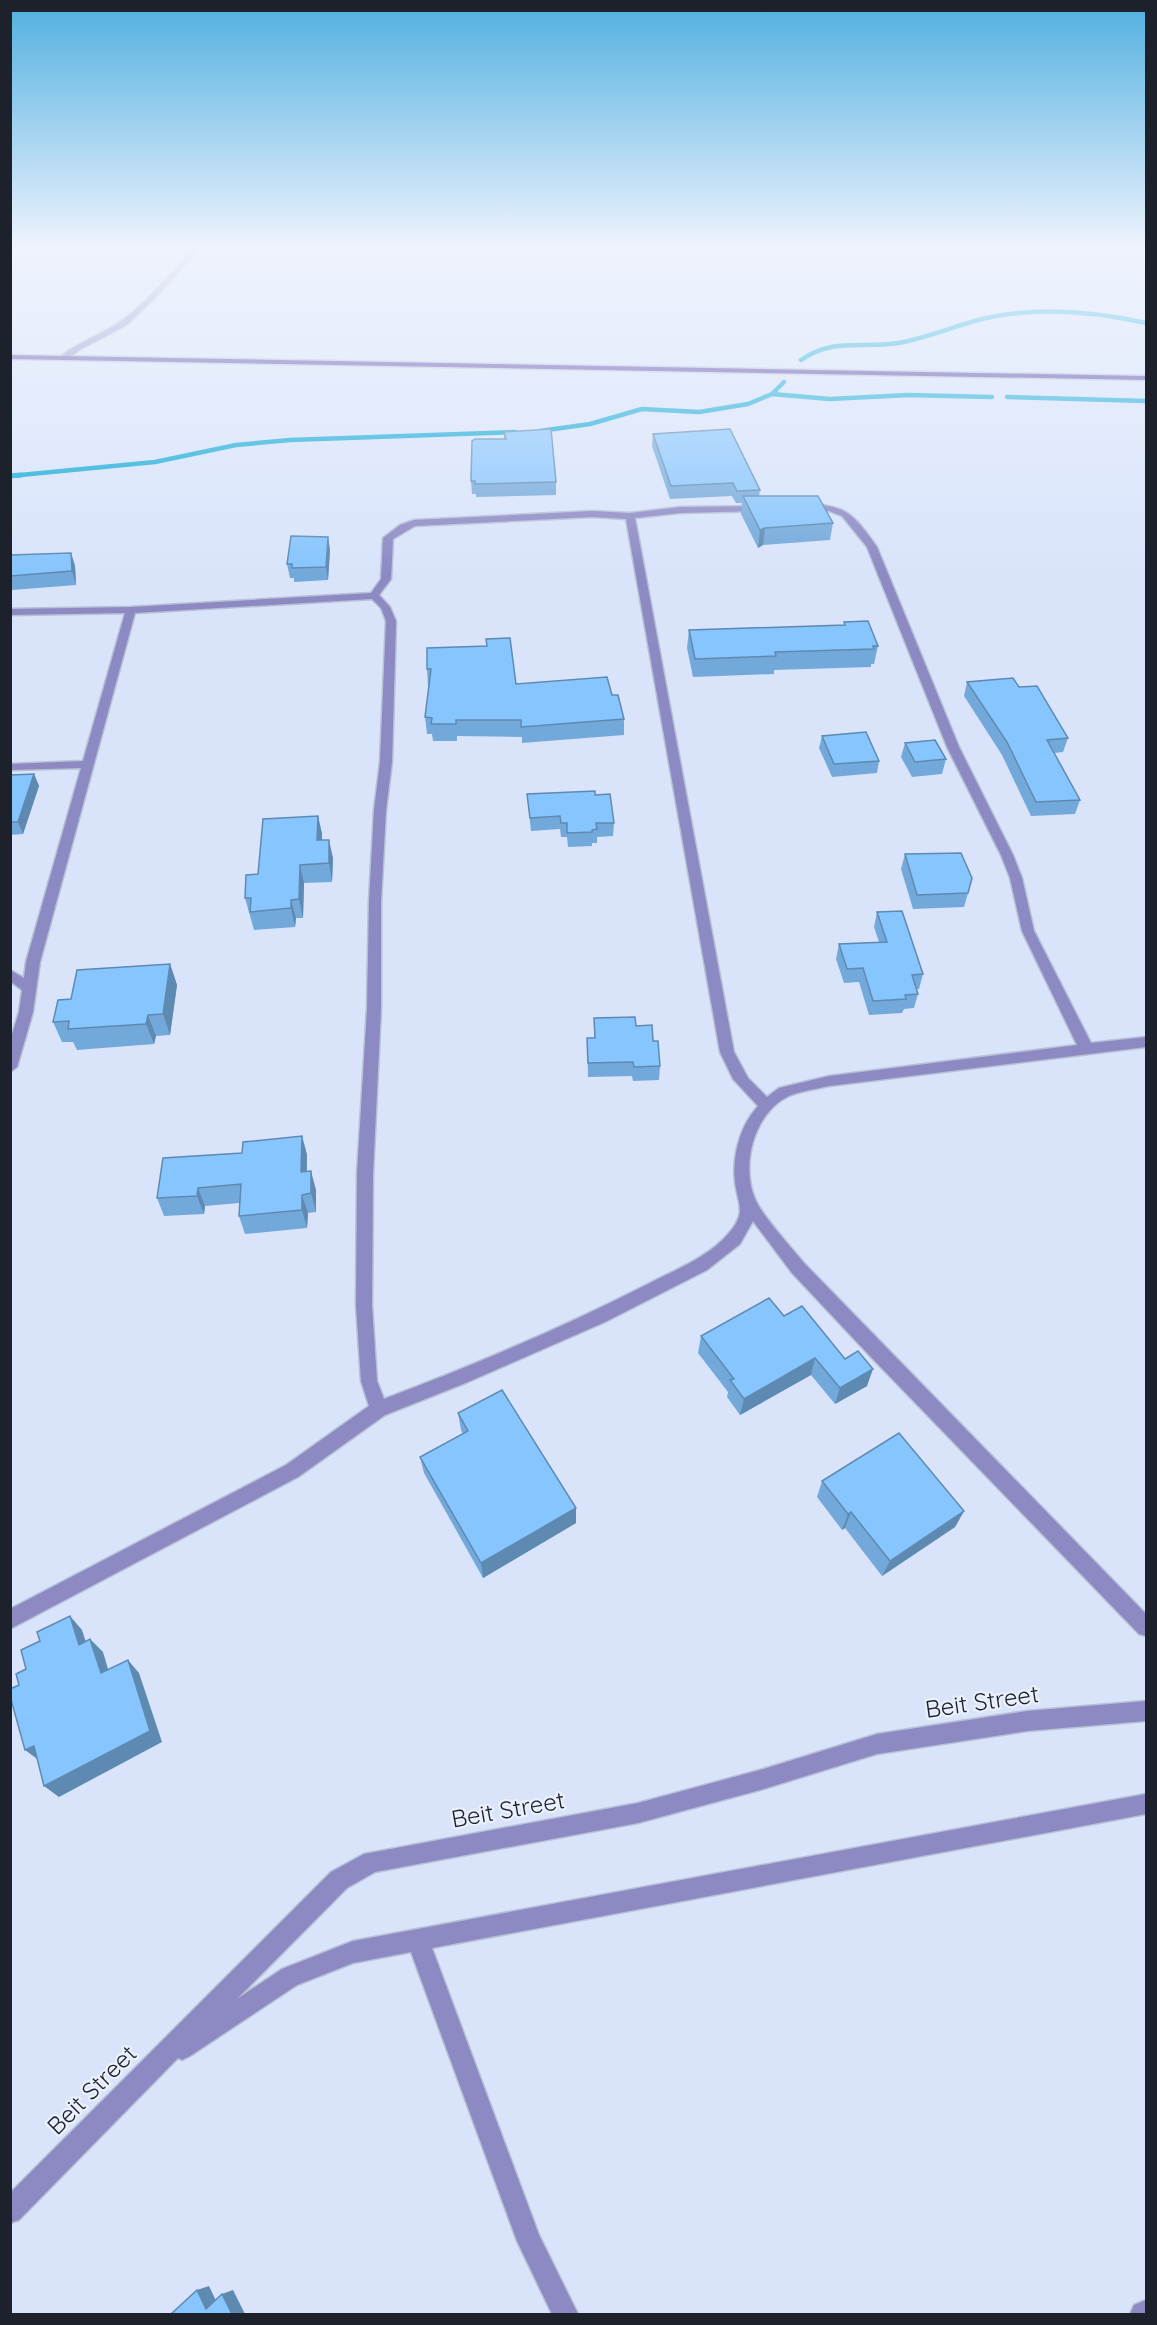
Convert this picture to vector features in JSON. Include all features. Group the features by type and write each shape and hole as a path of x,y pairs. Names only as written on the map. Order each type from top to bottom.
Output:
{"main road":[{"path":"37,358 1146,378"}],"street":[{"path":"794,507 829,506 839,509 854,522 872,547 954,747 1007,855 1016,878 1028,931 1087,1050"},
{"path":"374,596 386,579 388,538 403,527 414,523 592,514 630,516 680,510 771,507"},
{"path":"630,516 727,1053 734,1071 749,1090 767,1104"},
{"path":"10,612 131,610 374,596 389,611 392,621 386,762 375,901 374,1009 365,1174 364,1305 369,1381 379,1409"},
{"path":"10,1067 26,1012 28,987 131,610"},
{"path":"10,767 89,764"},
{"path":"10,974 28,987"},
{"path":"1146,1042 829,1081 784,1092 767,1104 755,1119 747,1136 743,1157 743,1182 749,1204 798,1268 868,1343 1146,1627"},
{"path":"10,1620 281,1477 379,1409 462,1377 599,1317 692,1270 734,1239 746,1220 749,1204"},
{"name":"Beit Street","path":"10,2211 339,1880 372,1862 638,1813 760,1780 877,1744 1027,1721 1146,1712"},
{"path":"152,2067 290,1977 353,1952 1146,1804"},
{"path":"418,1941 530,2241 565,2314"}],"building":[{"path":"551,429 556,482 475,484 475,481 471,481 472,441 475,439 506,439 504,432"},
{"path":"730,429 760,490 737,491 733,483 671,486 653,434"},
{"path":"743,496 818,496 833,523 760,530"},
{"path":"291,536 328,537 326,567 292,568 292,564 287,564"},
{"path":"71,553 72,571 10,576 10,555"},
{"path":"868,621 878,646 873,646 874,649 775,652 776,656 695,659 689,630 845,625 844,622"},
{"path":"510,638 516,684 607,677 612,695 618,695 624,719 521,727 521,720 456,720 456,724 431,724 432,718 425,717 431,669 427,669 427,648 487,646 486,639"},
{"path":"1013,678 1019,687 1037,686 1068,738 1047,740 1080,800 1036,802 1007,742 967,682"},
{"path":"866,732 879,761 834,764 822,736"},
{"path":"935,740 946,759 915,762 905,743"},
{"path":"34,774 18,822 10,822 10,775"},
{"path":"595,791 595,795 610,794 614,823 596,823 597,829 592,832 567,833 567,823 561,823 560,816 530,818 527,794"},
{"path":"318,816 317,840 329,840 329,863 300,865 299,899 291,900 291,908 250,912 251,898 245,898 246,875 258,874 263,819"},
{"path":"961,853 972,878 968,893 917,895 905,854"},
{"path":"902,911 923,974 912,975 918,994 905,995 906,999 873,1001 863,968 847,969 839,944 887,942 877,912"},
{"path":"170,964 163,1014 148,1015 146,1024 68,1029 69,1021 53,1022 58,1000 71,999 77,970"},
{"path":"635,1017 636,1026 652,1025 653,1041 658,1041 660,1066 634,1067 633,1062 588,1063 587,1038 595,1038 594,1018"},
{"path":"302,1136 301,1172 311,1171 311,1193 302,1195 302,1210 239,1216 241,1184 198,1188 197,1196 157,1198 163,1158 242,1153 243,1142"},
{"path":"769,1298 784,1316 802,1306 845,1359 858,1351 873,1369 840,1388 815,1358 744,1399 730,1380 734,1379 701,1336"},
{"path":"502,1390 576,1508 481,1563 420,1457 468,1431 458,1413"},
{"path":"899,1433 964,1511 890,1561 851,1512 848,1514 822,1481"},
{"path":"70,1616 79,1645 90,1639 101,1673 128,1660 150,1731 44,1786 34,1746 25,1750 10,1689 19,1685 16,1674 26,1669 21,1650 40,1641 37,1632"},
{"path":"197,2290 206,2309 222,2294 232,2314 171,2314"}],"waterway":[{"path":"801,360 805,358"},
{"path":"772,394 784,382"},
{"path":"540,431 590,424 642,409 699,412 748,404 772,394"},
{"path":"772,394 830,399 908,395 992,397"},
{"path":"1007,397 1146,401"},
{"path":"21,475 10,476 155,462 236,445 290,440 515,432"}]}
